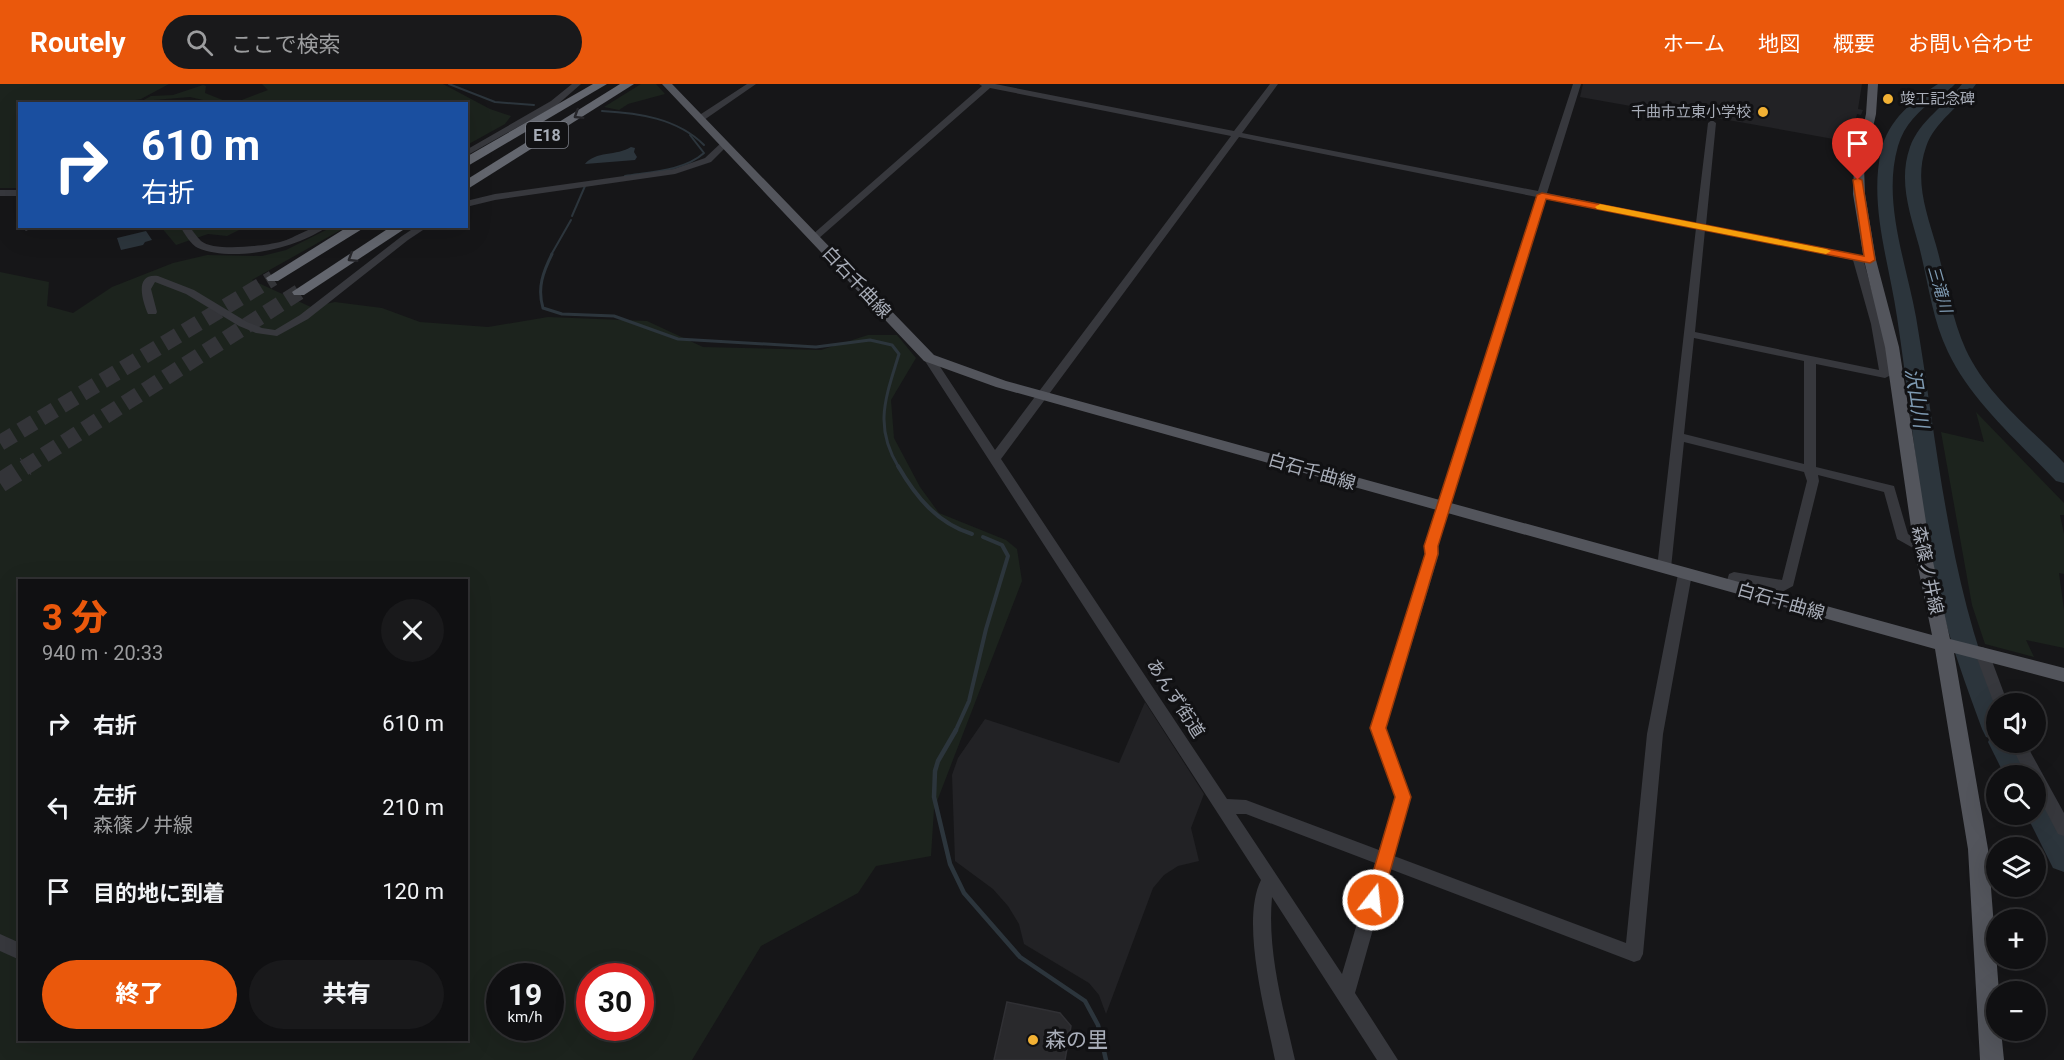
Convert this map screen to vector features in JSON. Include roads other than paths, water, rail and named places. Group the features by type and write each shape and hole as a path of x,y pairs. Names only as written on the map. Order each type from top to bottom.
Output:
{"highway":[{"name":"E18","path":"468,163 601,84"},
{"name":"E18","path":"468,185 628,84"},
{"path":"273,278 357,228"},
{"path":"298,292 399,228"}],"main road":[{"name":"白石千曲線","path":"667,84 929,358 1042,396 1914,638 1981,652 2064,675"},
{"name":"森篠ノ井線","path":"1873,84 1858,180 1864,259 1892,346 1922,549 1946,644 1978,849 1992,1060"}],"street":[{"path":"468,152 554,103 577,84"},
{"path":"700,118 752,84"},
{"path":"814,237 987,84 1864,259 1885,375 1690,334"},
{"path":"996,457 1274,84"},
{"path":"1346,994 1403,797 1378,728 1444,508 1577,84"},
{"path":"1664,568 1712,123"},
{"path":"468,203 482,199 675,171 700,164 725,144"},
{"path":"0,193 18,193"},
{"path":"186,228 199,245 222,250 257,249 284,244 320,228"},
{"path":"152,312 152,306 145,290 149,281 154,278 190,291 243,324 268,333 282,331 304,317 405,238 422,228"},
{"name":"あんず街道","path":"929,358 996,457 1388,1060"},
{"path":"1732,587 1734,577 1782,586 1788,583 1813,481 1810,470 1810,359"},
{"path":"1679,438 1890,489 1902,536 1922,549"},
{"path":"1224,806 1246,807 1386,858 1634,954 1655,734 1684,574"},
{"path":"1981,652 1997,693"},
{"path":"2046,797 2064,829"},
{"path":"1270,879 1265,883 1263,896 1265,963 1285,1060"},
{"path":"0,942 18,951"}],"waterway":[{"path":"449,84 495,102 534,105"},
{"name":"沢山川","path":"1948,84 1911,111 1892,138 1886,169 1885,190 1929,473 1948,578 1960,629 1986,704"},
{"name":"三滝川","path":"1969,84 1922,137 1913,172 1914,196 1943,312 1957,351 1991,400 2064,476"},
{"path":"602,111 629,113 669,123 682,129 704,145"},
{"path":"625,176 666,170 696,159 704,153 690,135"},
{"path":"572,216 585,186"},
{"path":"551,255 571,220"},
{"path":"552,254 542,280 541,301 543,308 562,314 614,316 678,339 816,347 870,340 892,345 899,354 886,398 884,425 886,439 899,468"},
{"path":"898,466 912,488 929,508 948,523 972,534"},
{"path":"956,731 969,701 986,629 1008,556 1002,545 983,537"},
{"path":"956,731 938,761 935,771 934,797 950,864 964,893 1020,957 1085,1001 1098,1025 1106,1060"},
{"name":"沢山川","path":"2008,753 2014,765"},
{"name":"沢山川","path":"2046,825 2064,859"}],"tunnel":[{"path":"0,443 273,278"},
{"path":"24,468 299,292"},
{"path":"0,483 26,466"}],"place":[{"name":"竣工記念碑","path":"1888,99"},
{"name":"千曲市立東小学校","path":"1763,112"},
{"name":"森の里","path":"1033,1040"}]}
